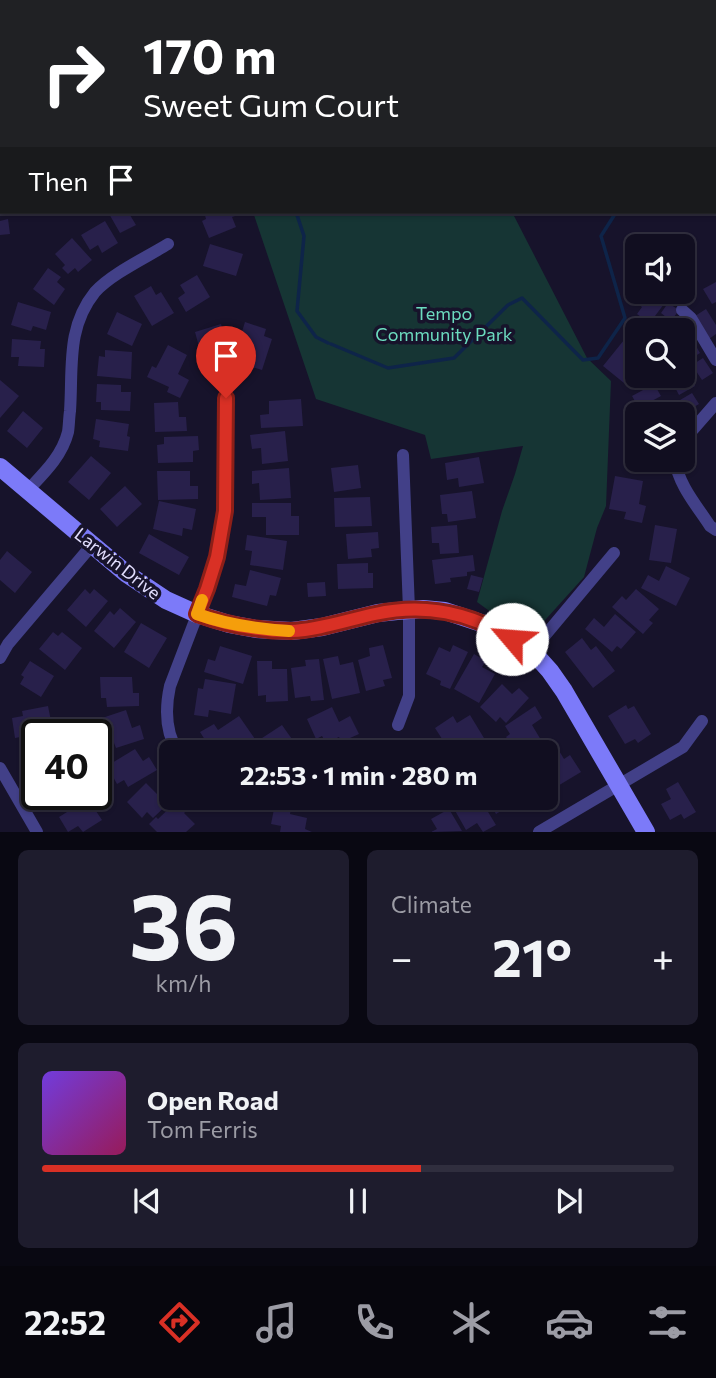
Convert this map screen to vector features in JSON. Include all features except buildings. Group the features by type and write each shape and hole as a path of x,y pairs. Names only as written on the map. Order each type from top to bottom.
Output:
{"street":[{"path":"28,490 52,465 68,432 72,343 85,305 98,289 167,244"},
{"path":"681,310 691,318 716,359"},
{"path":"172,740 167,723 167,698 217,557 225,511 226,398"},
{"path":"695,427 716,403"},
{"path":"398,725 409,696 409,610 403,455"},
{"name":"Larwin Drive","path":"0,467 127,574 166,600 197,614 256,629 292,631 322,627 378,613 445,611 493,627 532,651 550,671 646,832"},
{"path":"677,472 710,526 716,530"},
{"path":"0,658 14,637 92,545"},
{"path":"532,651 614,553"},
{"path":"538,832 683,747 702,722"},
{"path":"0,768 37,832"}],"green space":[{"name":"Tempo Community Park","path":"254,214 513,214 587,358 611,381 606,506 584,577 528,639 477,602 523,446 431,459 425,435 316,399"}],"waterway":[{"path":"297,214 304,236 297,311 316,337 328,343"},
{"path":"331,344 388,368 454,358 508,305 522,298 583,360 598,358 625,318 601,236 615,214"}],"slow traffic":[{"path":"202,600 197,614 210,619 256,629 289,631"}],"route":[{"path":"226,398 225,511 217,557 197,614 256,629 292,631 322,627 378,613 423,609 445,611 493,627 512,639"}]}
